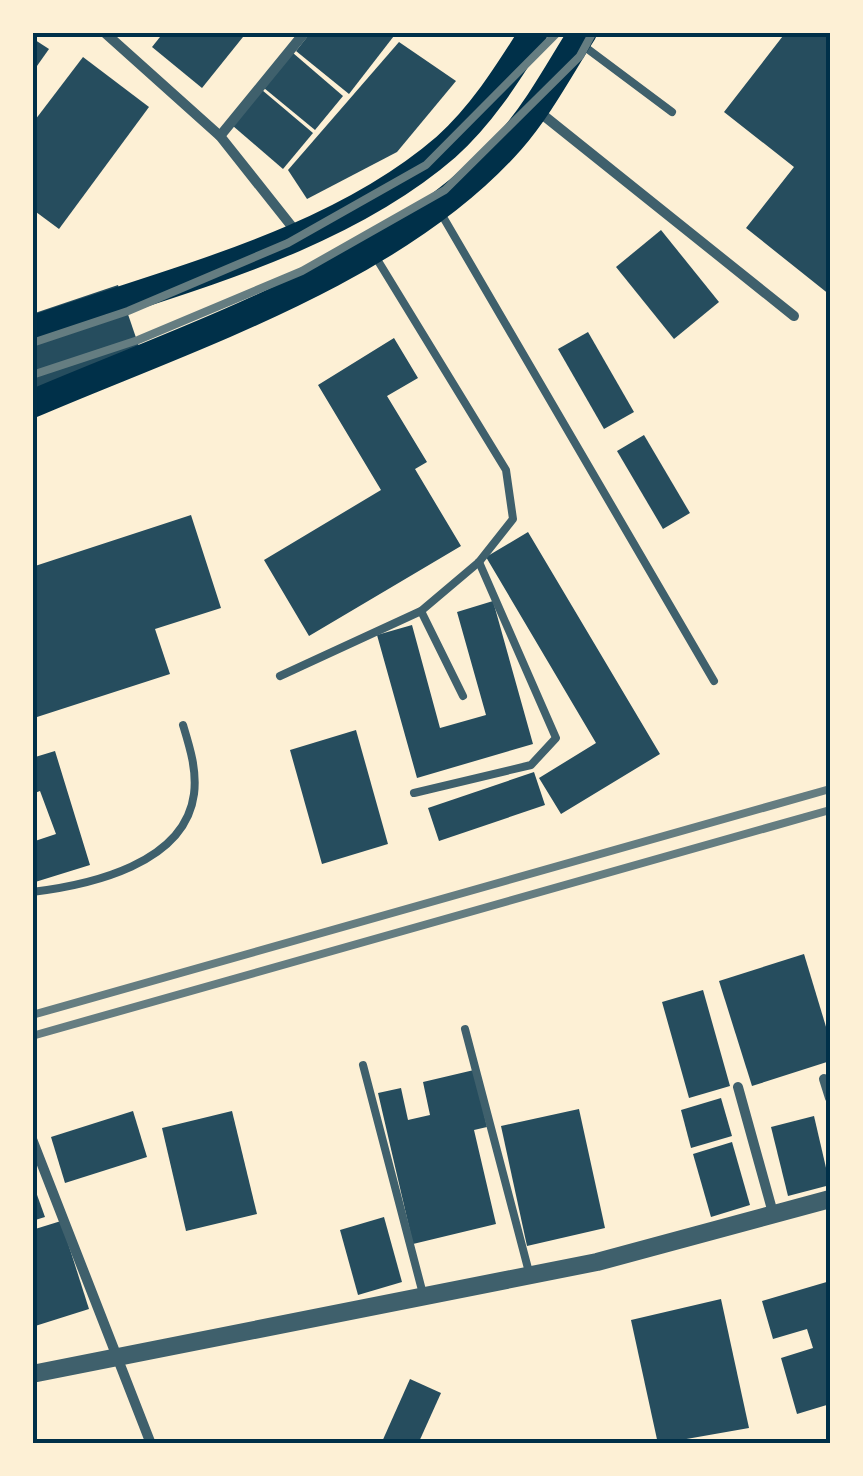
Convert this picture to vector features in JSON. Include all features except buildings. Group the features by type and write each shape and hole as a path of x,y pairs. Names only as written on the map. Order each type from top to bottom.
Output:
{"highway":[{"path":"32,330 300,236 403,182 449,144 489,100 534,32"},
{"path":"32,404 372,252 437,207 510,141 580,37"}],"street":[{"path":"104,32 118,37 220,136 300,236"},
{"path":"220,136 305,32"},
{"path":"534,108 794,316"},
{"path":"824,1078 830,1098"},
{"path":"738,1088 773,1214"},
{"path":"32,1140 151,1444"},
{"path":"32,1374 530,1276 830,1198"}],"lane":[{"path":"580,37 672,112"},
{"path":"437,207 714,681"},
{"path":"280,676 421,611 479,562 513,519 506,470 372,252"},
{"path":"414,793 531,765 556,738 479,562"},
{"path":"421,611 463,696"},
{"path":"32,892 114,874 144,862 177,832 194,798 194,766 184,725"},
{"path":"465,1029 530,1276"},
{"path":"363,1065 424,1294"}],"railway":[{"path":"32,343 128,311 288,243 426,165 558,32"},
{"path":"32,375 138,340 302,271 445,190 580,56 593,32"},
{"path":"32,1015 830,789"},
{"path":"32,1036 830,810"}]}
